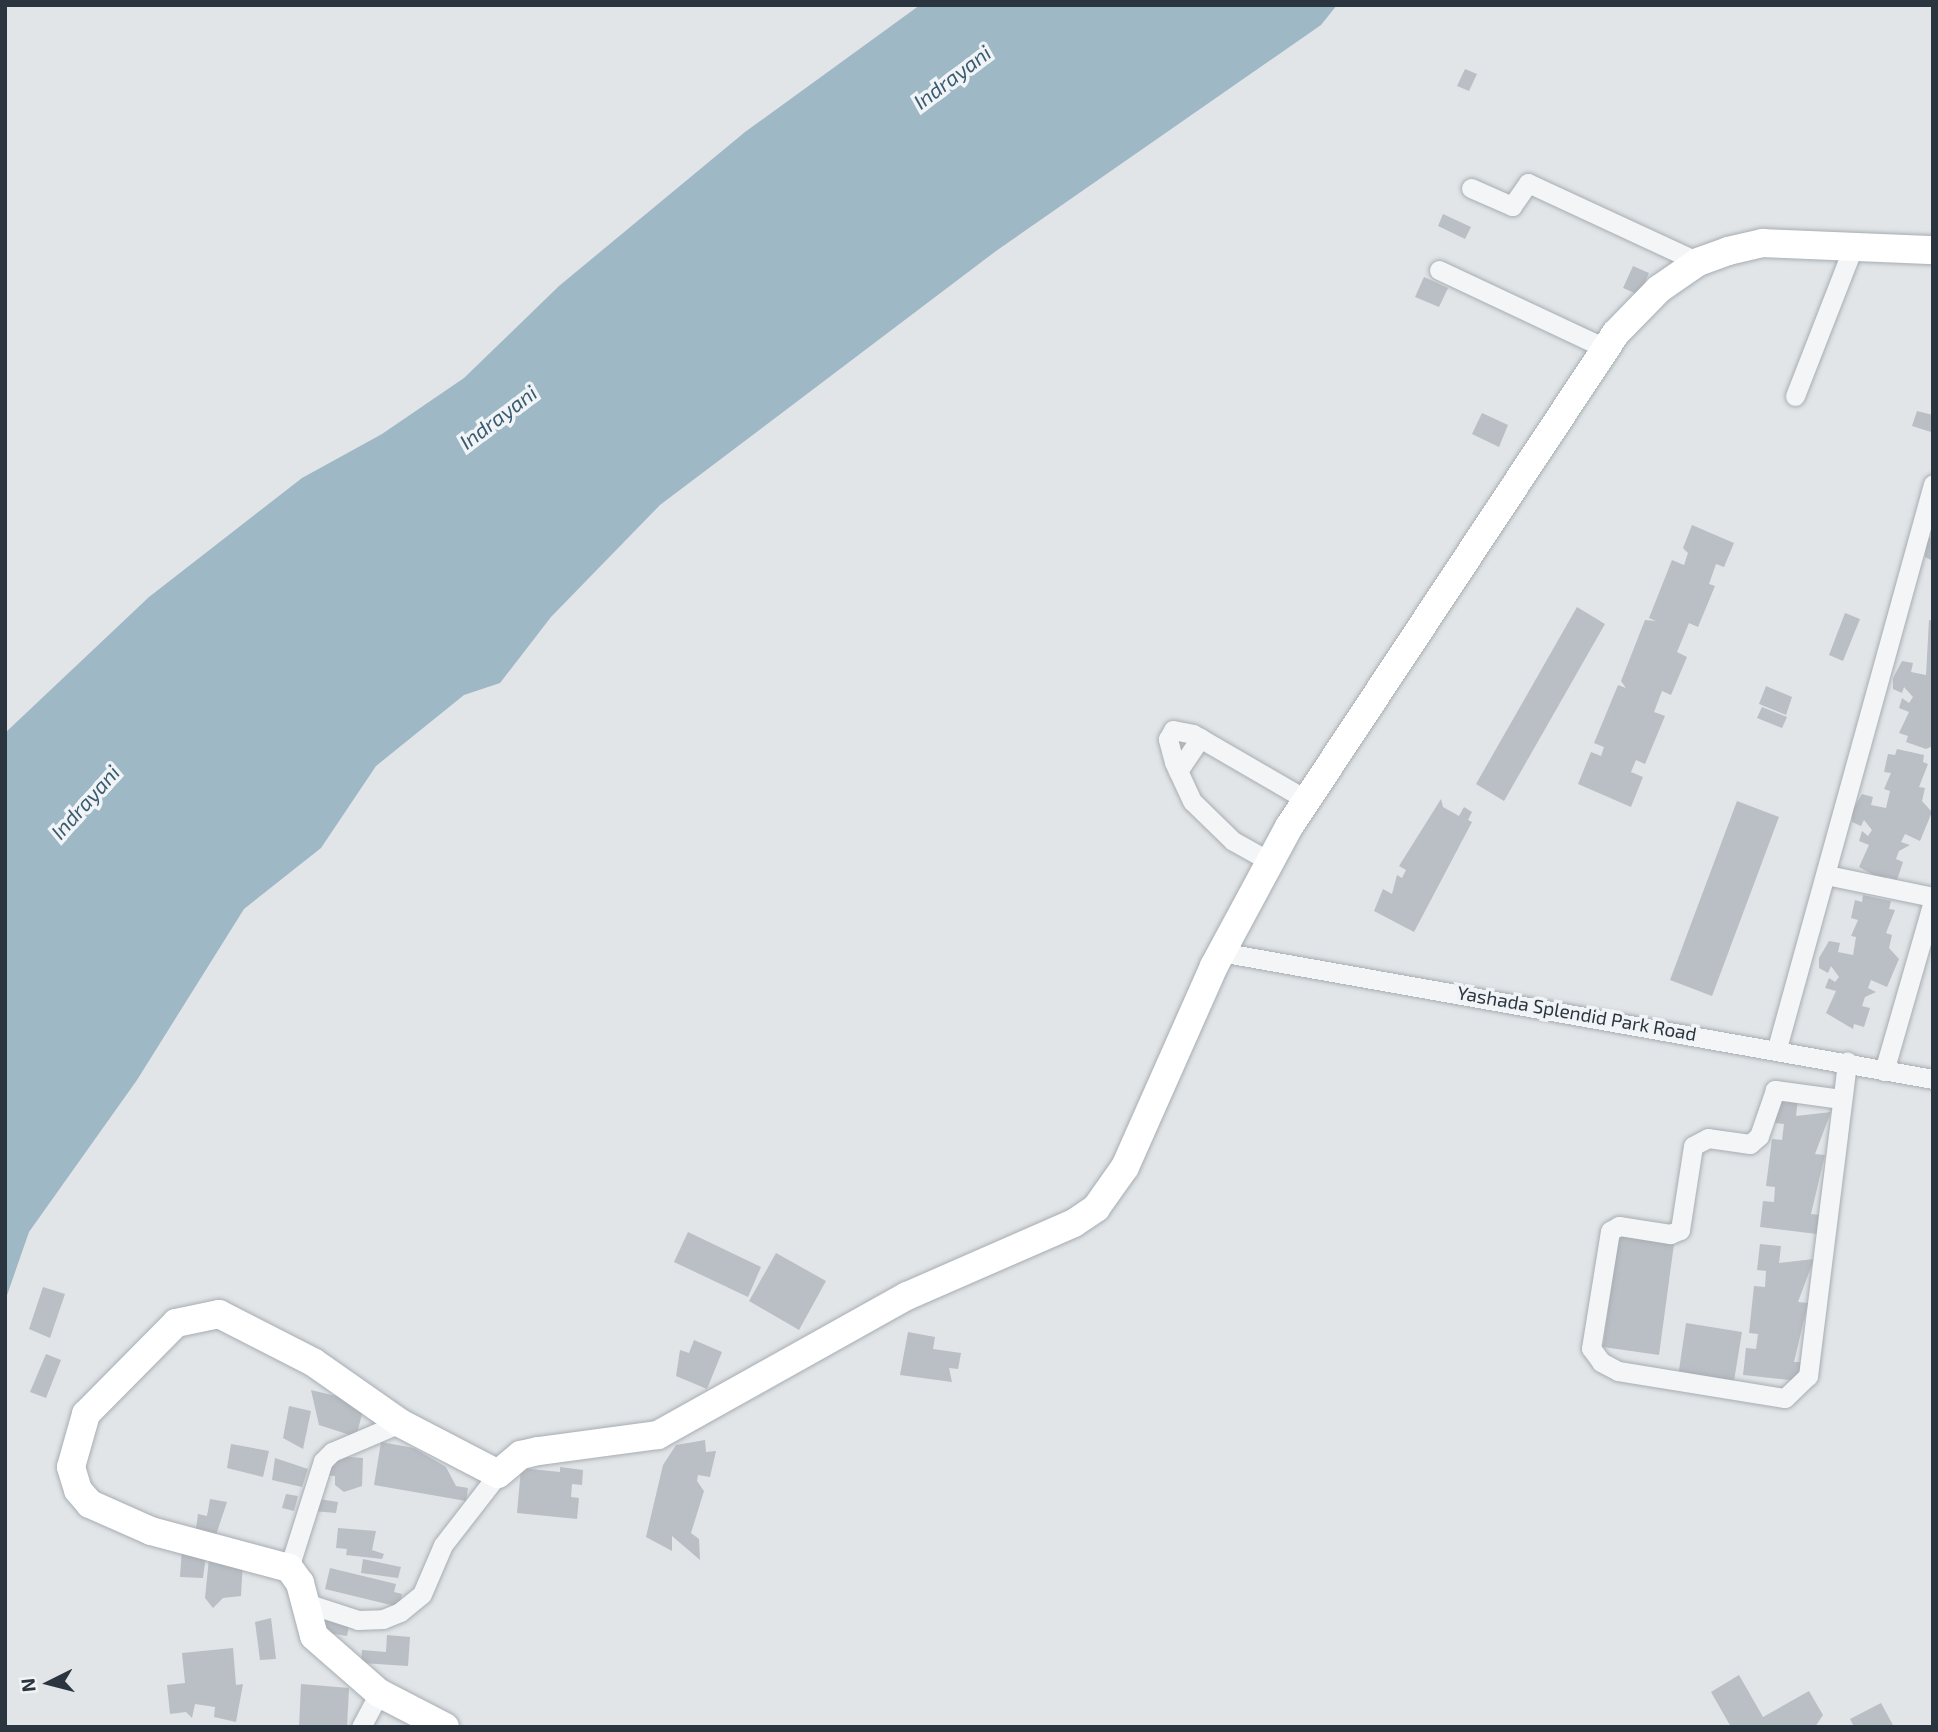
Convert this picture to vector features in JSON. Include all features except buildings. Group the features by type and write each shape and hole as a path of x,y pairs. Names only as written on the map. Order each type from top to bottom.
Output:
{"street":[{"path":"1471,188 1512,206 1528,183 1698,262"},
{"path":"306,1603 358,1620 383,1619 400,1612 422,1594 443,1545 498,1475 521,1455 658,1435 907,1296 1096,1208 1125,1167 1220,952 1269,861 1605,348 1659,289 1698,262 1763,243 1933,250"},
{"path":"1795,396 1854,245"},
{"path":"1439,270 1605,348"},
{"path":"1777,1048 1933,484"},
{"path":"1269,861 1213,824 1178,771 1168,739 1173,730 1200,738 1307,800"},
{"path":"1178,771 1200,738"},
{"path":"1827,875 1933,899 1884,1071"},
{"name":"Yashada Splendid Park Road","path":"1220,952 1777,1048 1933,1079"},
{"path":"1841,1099 1775,1090 1759,1136 1750,1144 1709,1138 1693,1146 1680,1230 1670,1234 1619,1226 1610,1231 1591,1348 1601,1362 1618,1371 1785,1398 1808,1376 1847,1062"},
{"path":"289,1568 151,1531 90,1504 78,1490 71,1467 86,1414 176,1323 219,1314 313,1362 400,1423 498,1475"},
{"path":"400,1423 332,1452 323,1461 289,1568 306,1603 314,1636 379,1693 445,1727"},
{"path":"361,1727 379,1693"}],"water":[{"name":"Indrayani","path":"920,5 1337,5 1321,25 996,251 660,505 551,617 500,683 464,695 376,766 321,848 244,909 137,1080 29,1232 5,1301 5,733 149,597 302,478 382,434 464,378 559,286 745,132"}]}
